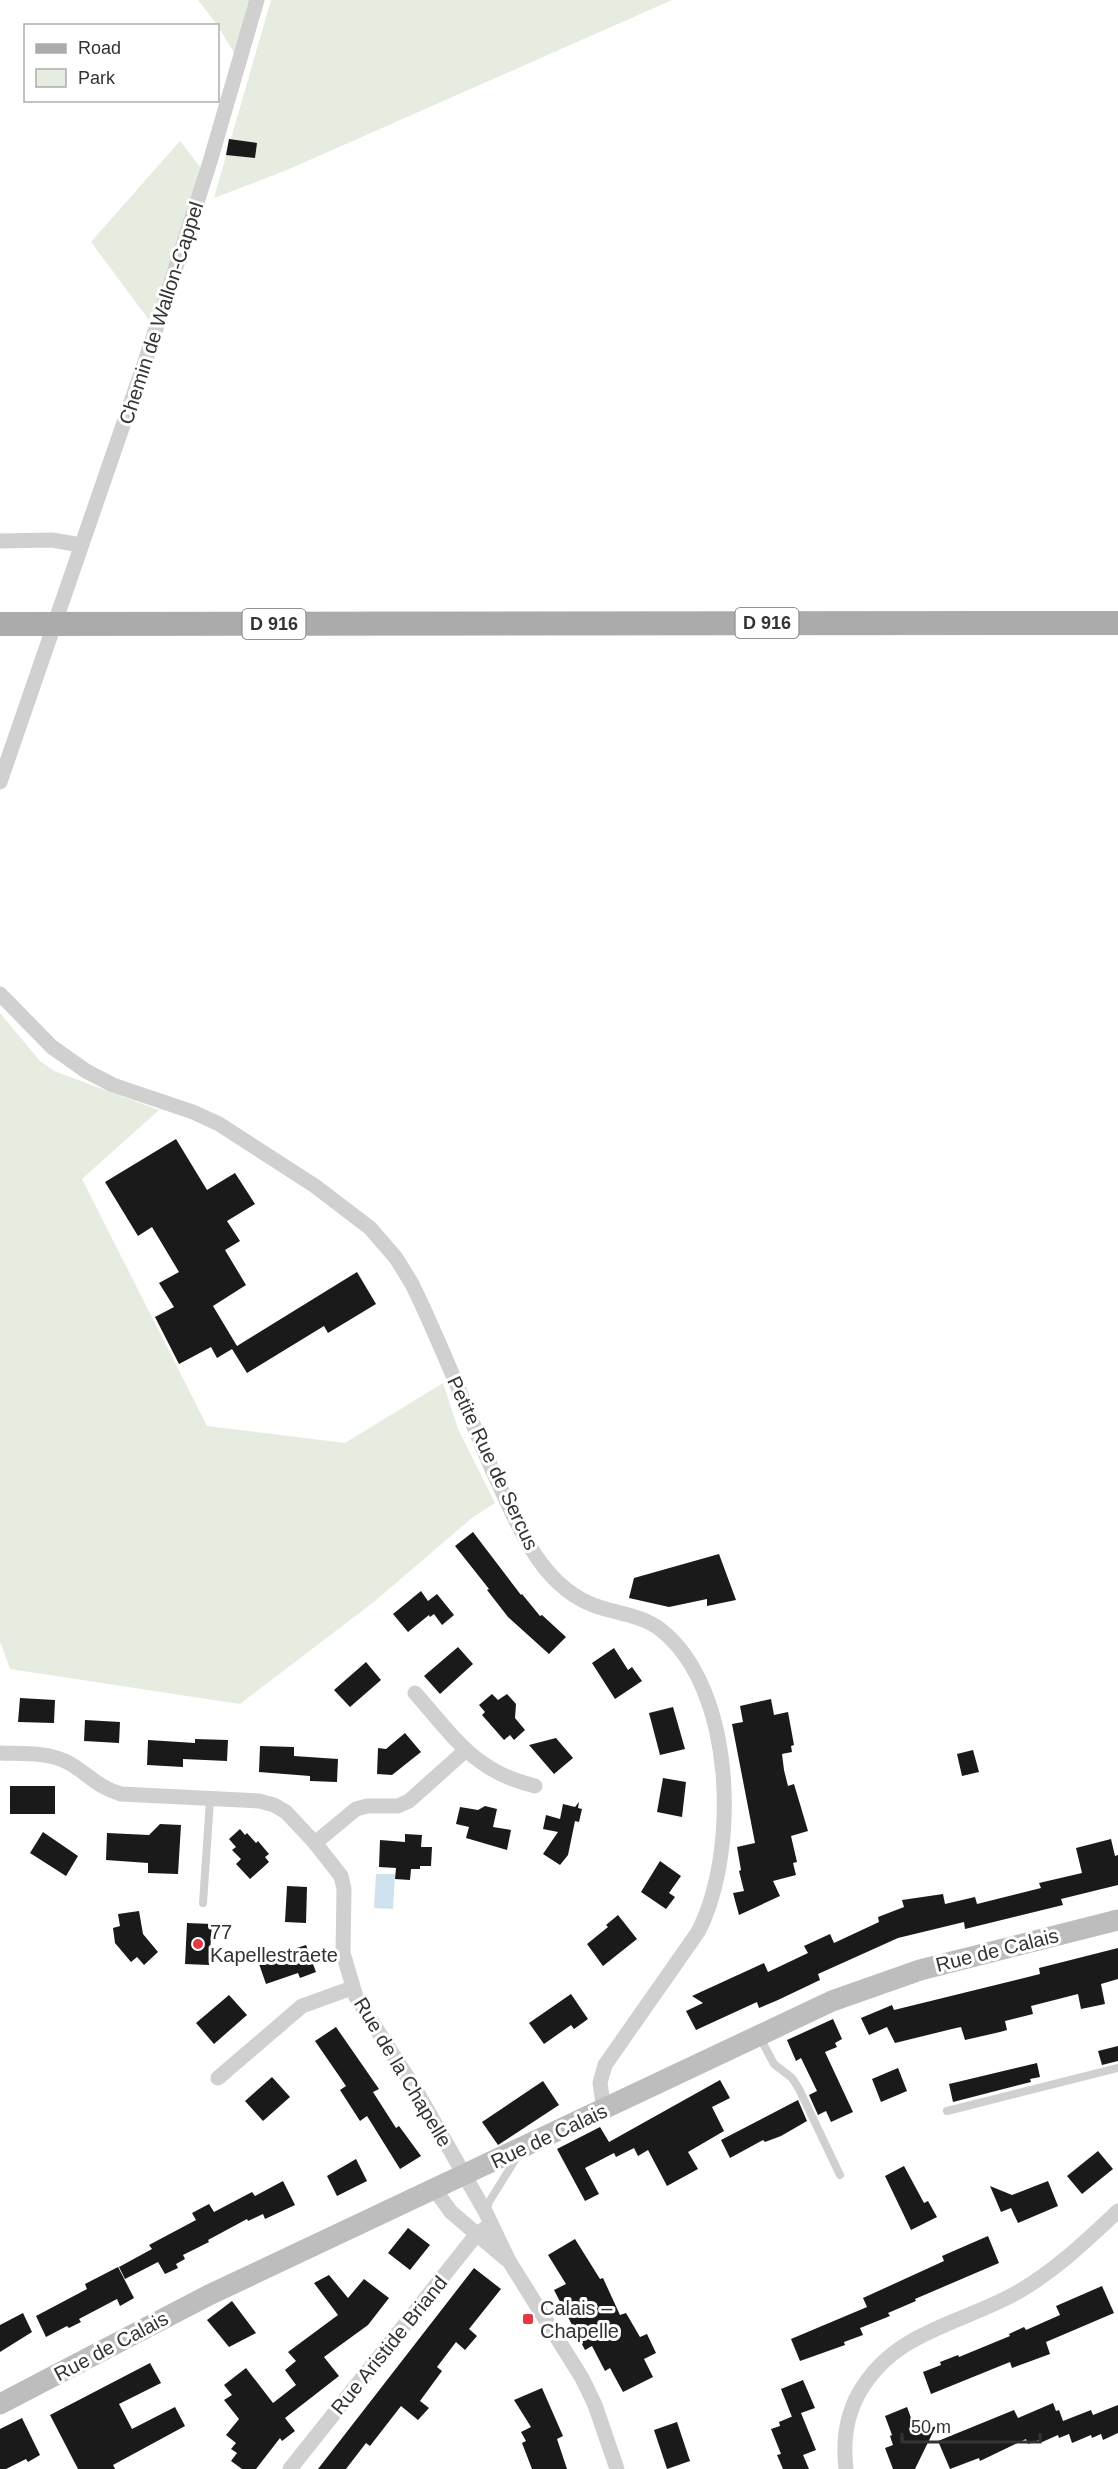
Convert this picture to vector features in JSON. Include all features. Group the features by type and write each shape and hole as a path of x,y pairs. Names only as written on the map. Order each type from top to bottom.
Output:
{"main road":[{"name":"D 916","path":"0,624 1118,623"}],"street":[{"name":"Chemin de Wallon-Cappel","path":"0,782 120,437 194,213 257,0"},
{"path":"0,540 52,540 81,545"},
{"name":"Petite Rue de Sercus","path":"0,994 40,1037 75,1065 113,1085 219,1124 315,1186 370,1228 396,1258 412,1284 507,1501 536,1556 556,1581 577,1597 600,1607 643,1620 661,1630 692,1668 711,1713 723,1759 725,1810 715,1882 708,1910 698,1932 605,2065 600,2083 604,2110"},
{"path":"415,1693 466,1750 498,1774 536,1786"},
{"path":"315,1843 356,1809 367,1806 398,1806 409,1801 466,1750"},
{"name":"Rue de la Chapelle","path":"0,1753 59,1758 101,1786 121,1794 259,1801 274,1804 286,1812 315,1843 338,1871 343,1882 343,1953 352,1988 361,2007 387,2042 414,2085 509,2261 582,2378 595,2405 617,2469"},
{"name":"Rue de Calais","path":"0,2404 199,2300 824,2004 900,1975 1118,1920"},
{"path":"218,2079 302,2006 352,1988"},
{"name":"Rue de la Chapelle","path":"435,2190 451,2212 509,2261"},
{"path":"846,2469 845,2438 852,2409 865,2384 882,2362 897,2349 921,2335 990,2307 1031,2284 1070,2256 1118,2211"},
{"name":"Rue Aristide Briand","path":"290,2469 488,2219"}],"lane":[{"path":"203,1903 210,1800"},
{"path":"759,2035 774,2064 792,2078 799,2089 840,2175"},
{"path":"947,2111 1118,2068"},
{"path":"488,2219 489,2202 509,2168 525,2147"}],"green space":[{"path":"198,0 252,0 236,56 219,24 216,24"},
{"path":"271,0 672,0 287,170 214,198"},
{"path":"180,141 203,171 166,282 149,320 91,242"},
{"path":"0,1013 40,1061 54,1071 159,1110 82,1179 207,1426 345,1443 443,1383 458,1429 495,1503 473,1517 375,1601 240,1704 10,1669 0,1641"}],"water":[{"path":"376,1874 395,1874 393,1909 374,1908"}],"building":[{"path":"229,139 257,143 255,158 226,155"},
{"path":"176,1139 207,1190 235,1173 255,1204 227,1221 240,1241 225,1250 246,1285 213,1306 237,1346 357,1272 376,1304 328,1333 324,1326 247,1373 232,1349 217,1358 211,1347 179,1364 155,1317 174,1307 159,1283 179,1272 152,1227 138,1236 105,1182"},
{"path":"473,1532 521,1595 540,1616 542,1615 566,1637 549,1654 508,1617 455,1546"},
{"path":"719,1554 736,1600 707,1606 707,1599 669,1607 629,1598 634,1578"},
{"path":"421,1591 428,1601 437,1594 454,1615 442,1625 434,1614 430,1617 429,1615 408,1632 393,1614"},
{"path":"458,1647 473,1664 440,1694 424,1676"},
{"path":"614,1648 628,1670 632,1667 642,1681 615,1699 592,1663"},
{"path":"366,1662 381,1680 350,1707 334,1690"},
{"path":"492,1694 498,1700 507,1694 516,1704 515,1718 525,1730 514,1740 510,1735 504,1740 482,1715 485,1712 479,1705"},
{"path":"20,1698 55,1700 54,1723 18,1722"},
{"path":"771,1699 774,1715 788,1712 794,1745 791,1746 792,1752 782,1754 784,1770 788,1786 794,1784 808,1831 791,1836 797,1862 793,1863 796,1875 773,1881 780,1896 739,1915 733,1893 744,1891 737,1847 755,1843 732,1724 743,1722 740,1706"},
{"path":"673,1707 685,1749 660,1755 649,1713"},
{"path":"85,1720 120,1722 119,1743 84,1741"},
{"path":"405,1733 421,1752 392,1775 377,1774 378,1748 386,1749"},
{"path":"556,1738 573,1758 554,1774 529,1745"},
{"path":"195,1739 228,1740 227,1761 183,1759 183,1767 147,1765 148,1740 195,1743"},
{"path":"260,1746 294,1747 294,1756 338,1759 337,1782 310,1781 310,1776 259,1772"},
{"path":"973,1750 979,1772 962,1776 957,1754"},
{"path":"663,1778 686,1782 682,1817 657,1812"},
{"path":"10,1786 55,1786 55,1814 10,1814"},
{"path":"579,1802 578,1808 582,1809 579,1822 575,1821 568,1855 560,1865 543,1854 558,1832 543,1829 546,1815 560,1819 563,1804 575,1807"},
{"path":"485,1806 497,1809 493,1827 511,1830 507,1850 466,1838 469,1827 456,1824 460,1807 478,1810"},
{"path":"160,1824 181,1825 178,1874 148,1873 148,1863 106,1860 107,1833 149,1835"},
{"path":"240,1829 256,1843 258,1841 269,1854 265,1857 269,1862 250,1879 236,1864 241,1859 232,1850 236,1847 229,1839"},
{"path":"43,1832 78,1856 66,1876 30,1853"},
{"path":"405,1834 422,1835 421,1847 432,1847 431,1866 411,1869 410,1880 395,1879 396,1868 379,1867 380,1840 405,1842"},
{"path":"1111,1839 1115,1856 1118,1855 1118,1885 1061,1899 1063,1905 965,1929 964,1922 898,1938 818,1974 820,1980 778,2000 759,2008 757,2002 696,2030 686,2011 703,2003 692,1996 764,1963 768,1972 808,1953 804,1946 830,1934 834,1943 879,1922 878,1917 904,1907 902,1900 943,1894 945,1904 975,1897 977,1904 1041,1888 1039,1883 1082,1873 1076,1848"},
{"path":"660,1861 681,1876 669,1893 675,1897 666,1909 641,1892"},
{"path":"287,1886 307,1887 306,1923 285,1922"},
{"path":"139,1911 143,1934 158,1952 144,1965 137,1957 131,1962 115,1943 113,1928 120,1926 118,1914"},
{"path":"618,1915 637,1939 603,1966 587,1944 608,1927 606,1925"},
{"name":"77 Kapellestraete","path":"187,1923 212,1924 209,1965 185,1964"},
{"path":"306,1945 316,1972 300,1978 298,1973 266,1984 258,1961"},
{"path":"1118,1948 1118,1979 1101,1984 1105,2004 1081,2009 1078,1994 1031,2006 1033,2014 1005,2021 1007,2030 965,2040 961,2027 895,2043 887,2027 869,2035 861,2018 892,2005 894,2010 1040,1974 1039,1968"},
{"path":"571,1994 588,2019 574,2029 571,2025 544,2044 529,2023"},
{"path":"229,1995 247,2015 214,2044 196,2023"},
{"path":"833,2019 842,2039 835,2043 837,2047 825,2052 853,2112 831,2122 826,2111 818,2115 809,2095 817,2091 801,2058 796,2061 787,2040"},
{"path":"336,2027 379,2089 373,2092 396,2128 399,2126 421,2156 400,2169 367,2116 360,2121 340,2090 346,2086 315,2041"},
{"path":"1118,2046 1118,2061 1102,2065 1098,2051"},
{"path":"1037,2063 1040,2077 1030,2079 1031,2082 953,2102 949,2084"},
{"path":"898,2068 907,2091 881,2102 872,2079"},
{"path":"272,2077 290,2097 263,2121 245,2101"},
{"path":"720,2080 730,2098 712,2107 724,2131 688,2152 698,2169 667,2186 648,2150 638,2156 634,2148 616,2157 614,2153 585,2168 599,2194 585,2201 557,2149 600,2127 609,2142"},
{"path":"543,2081 559,2105 498,2145 482,2122"},
{"path":"798,2100 807,2121 781,2136 765,2142 763,2140 730,2158 721,2140"},
{"path":"1098,2151 1113,2169 1082,2194 1067,2176"},
{"path":"356,2159 367,2181 337,2196 327,2176"},
{"path":"904,2166 924,2203 928,2201 937,2217 911,2230 885,2176"},
{"path":"283,2181 295,2205 265,2219 263,2214 248,2221 247,2219 183,2255 185,2259 176,2264 178,2268 165,2274 158,2262 125,2279 119,2267 152,2249 149,2245 196,2220 192,2213 209,2204 214,2212 252,2192 255,2196"},
{"path":"1048,2181 1058,2206 1018,2223 1011,2208 1001,2212 990,2186 1012,2195"},
{"path":"408,2228 430,2245 410,2270 388,2253"},
{"path":"988,2236 999,2263 888,2313 890,2316 860,2328 863,2335 844,2342 845,2345 800,2361 791,2339 867,2307 863,2298 944,2261 942,2256"},
{"path":"575,2239 600,2279 603,2278 620,2315 626,2313 640,2337 647,2334 656,2353 644,2359 653,2377 623,2392 610,2368 605,2371 592,2346 585,2350 554,2290 566,2284 548,2255"},
{"path":"118,2267 134,2298 120,2306 117,2299 79,2319 81,2322 69,2328 67,2326 46,2337 36,2316 87,2289 85,2284"},
{"path":"474,2268 501,2289 469,2329 477,2336 465,2350 456,2342 437,2367 442,2371 420,2401 429,2408 418,2420 401,2406 370,2446 366,2443 346,2469 318,2469"},
{"path":"329,2275 348,2298 364,2279 389,2298 368,2325 324,2357 339,2376 285,2418 295,2431 282,2441 280,2438 256,2469 242,2469 231,2461 237,2453 231,2449 236,2443 226,2435 239,2419 224,2400 232,2395 224,2385 246,2368 273,2403 296,2385 285,2370 296,2361 288,2352 338,2315 314,2283"},
{"path":"1102,2286 1114,2313 1046,2342 1050,2354 1012,2368 1010,2362 931,2394 923,2372 941,2365 940,2362 958,2355 959,2357 1010,2336 1009,2334 1024,2327 1026,2330 1060,2315 1056,2306"},
{"path":"232,2301 256,2333 229,2347 207,2320"},
{"path":"23,2313 32,2332 0,2352 0,2325"},
{"path":"150,2363 161,2383 119,2404 132,2429 175,2407 185,2426 113,2465 115,2469 78,2469 50,2415"},
{"path":"803,2380 815,2408 801,2413 816,2450 803,2455 809,2469 783,2469 777,2455 781,2454 771,2429 780,2426 779,2422 792,2417 781,2389"},
{"path":"542,2388 563,2436 557,2439 567,2469 532,2469 522,2443 526,2441 521,2432 531,2427 514,2400"},
{"path":"1053,2403 1056,2411 1059,2410 1063,2421 1091,2410 1093,2415 1118,2405 1118,2433 1103,2440 1101,2434 1092,2438 1091,2435 1072,2443 1069,2434 1059,2438 1058,2435 1040,2443 1039,2440 1028,2444 1026,2439 980,2461 979,2458 950,2469 938,2441 1014,2410 1018,2418"},
{"path":"907,2407 917,2434 936,2426 915,2469 893,2469 885,2448 893,2445 885,2416"},
{"path":"22,2418 40,2455 28,2462 26,2459 6,2469 0,2469 0,2429"},
{"path":"677,2422 690,2461 667,2469 654,2430"}],"place":[{"name":"77 Kapellestraete","path":"198,1944"},
{"name":"Calais – Chapelle","path":"528,2319"}]}
